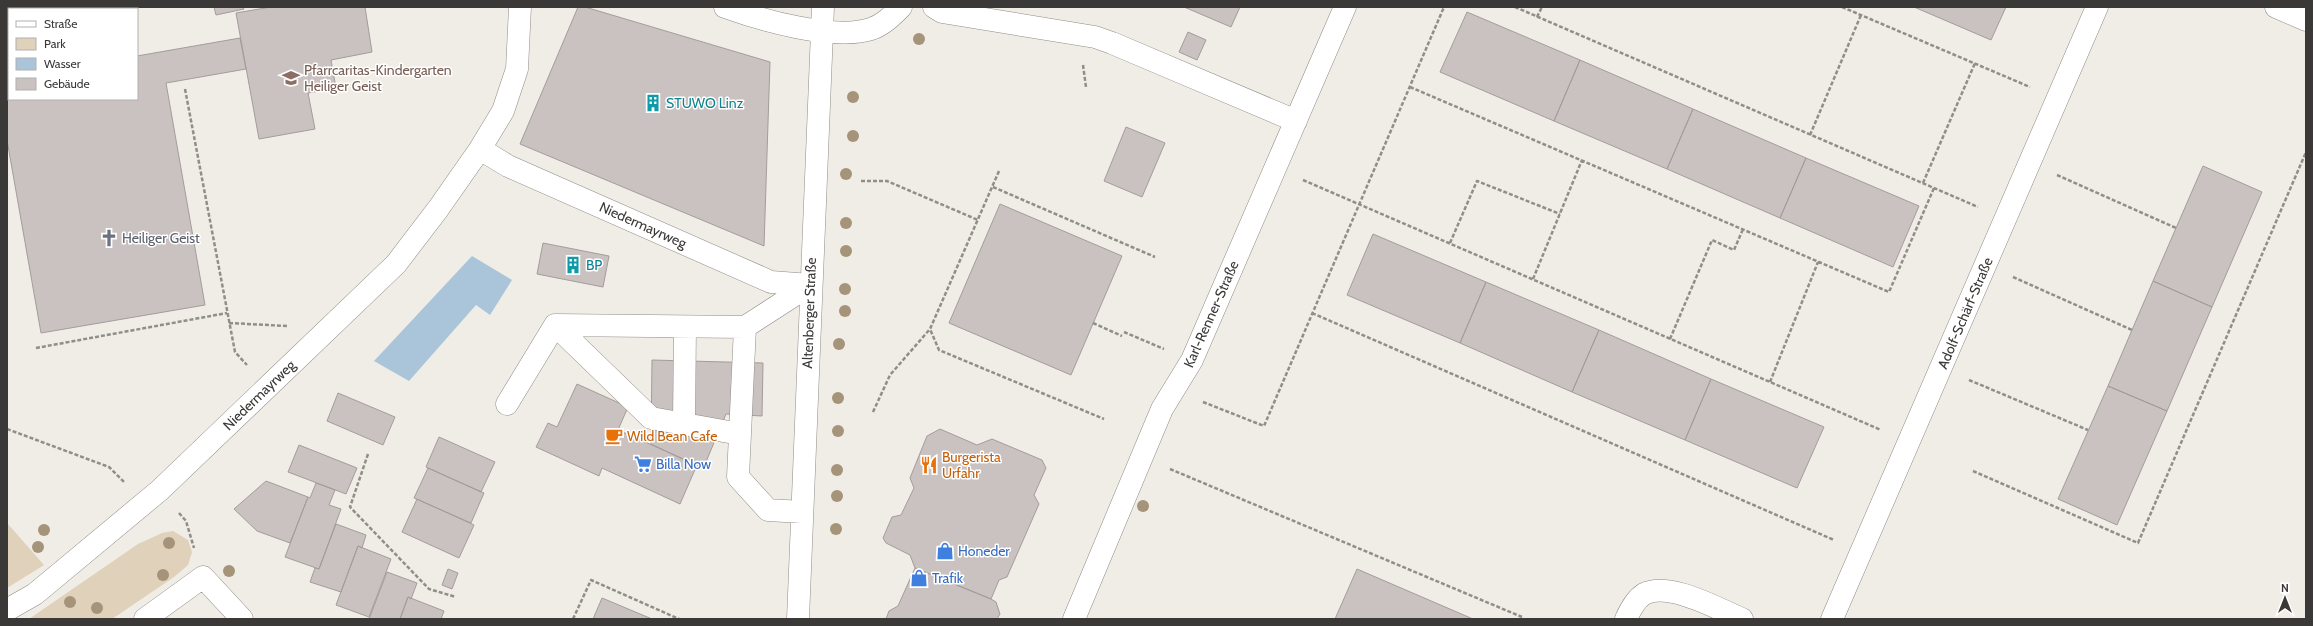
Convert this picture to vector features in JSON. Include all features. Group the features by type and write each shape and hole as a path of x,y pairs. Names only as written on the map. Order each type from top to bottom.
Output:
{"street":[{"name":"Niedermayrweg","path":"7,610 35,594 152,496 396,264 480,149 503,112 514,81 518,56 520,7"},
{"path":"725,7 768,21 821,29 858,32 882,24 901,7"},
{"name":"Altenberger Straße","path":"798,619 810,285 823,7"},
{"path":"934,7 942,12 1077,33 1107,41 1296,121"},
{"name":"Karl-Renner-Straße","path":"1074,619 1162,409 1192,360 1345,7"},
{"name":"Adolf-Schärf-Straße","path":"1832,619 2097,7"},
{"path":"2276,7 2306,20"},
{"name":"Niedermayrweg","path":"480,149 508,166 771,282 810,285"},
{"path":"555,325 745,327 810,285"},
{"path":"555,325 651,418 740,434"},
{"path":"508,404 555,325"},
{"path":"684,424 685,327"},
{"path":"745,327 738,477 768,510 802,512"},
{"path":"145,619 203,577 242,619"},
{"path":"1626,619 1634,605 1644,594 1662,591 1680,594 1742,619"}],"path":[{"path":"1199,400 1264,426 1444,7"},
{"path":"1515,7 1978,208"},
{"path":"1537,17 1542,7"},
{"path":"1842,7 2030,87"},
{"path":"1810,135 1860,15"},
{"path":"1923,183 1975,63"},
{"path":"1410,86 1889,292 1934,188"},
{"path":"185,89 235,352 268,386"},
{"path":"1973,471 2138,543 2306,152"},
{"path":"1532,279 1582,160"},
{"path":"2030,163 2176,228"},
{"path":"873,412 890,375 930,329 999,171"},
{"path":"1296,176 1883,431"},
{"path":"861,181 887,181 978,220"},
{"path":"1450,243 1477,181 1560,214"},
{"path":"992,187 1155,257"},
{"path":"1670,339 1712,240 1734,250 1743,229"},
{"path":"1770,382 1818,262"},
{"path":"1985,265 2132,330"},
{"path":"36,348 227,313"},
{"path":"1312,313 1836,541"},
{"path":"229,323 290,326"},
{"path":"1093,323 1122,336"},
{"path":"930,329 939,350 1104,419"},
{"path":"1124,332 1192,360"},
{"path":"1941,368 2088,430"},
{"path":"7,429 109,467 186,521 203,577"},
{"path":"368,454 350,507 429,589 456,597"},
{"path":"1169,468 1522,617"},
{"path":"573,619 591,580 679,619"}],"green space":[{"path":"7,523 44,565 7,588"},
{"path":"173,531 188,540 192,552 188,565 174,577 112,619 29,619 138,544 162,533"}],"water":[{"path":"472,256 512,280 490,315 476,305 409,381 374,361"}],"building":[{"path":"39,7 100,8 40,8"},
{"path":"214,7 243,7 244,9 216,15"},
{"name":"Pfarrcaritas-Kindergarten Heiliger Geist","path":"271,7 365,7 372,52 331,60 336,88 308,93 315,129 259,139 236,13"},
{"name":"STUWO Linz","path":"578,7 585,7 770,62 764,246 520,144"},
{"path":"1184,7 1240,7 1231,27"},
{"path":"1914,7 2006,7 1991,40"},
{"path":"1467,12 1580,60 1554,121 1440,72"},
{"path":"1188,32 1206,40 1197,60 1179,52"},
{"name":"Heiliger Geist","path":"240,38 246,69 166,83 205,305 41,333 7,140 7,81 8,100 138,100 138,56"},
{"path":"1580,60 1693,109 1667,169 1554,121"},
{"path":"1693,109 1806,158 1780,218 1667,169"},
{"path":"1126,127 1165,143 1142,197 1104,181"},
{"path":"1806,158 1919,206 1893,267 1780,218"},
{"path":"2203,166 2262,192 2212,307 2153,281"},
{"path":"1000,204 1122,256 1071,375 949,323"},
{"path":"1373,234 1486,282 1460,343 1347,295"},
{"name":"BP","path":"543,243 609,256 603,287 537,274"},
{"path":"2153,281 2212,307 2167,411 2108,386"},
{"path":"1486,282 1599,330 1572,392 1460,343"},
{"path":"1599,330 1711,379 1685,440 1572,392"},
{"path":"652,360 763,363 762,416 726,414 703,469 651,444"},
{"path":"1711,379 1824,427 1797,488 1685,440"},
{"path":"577,384 628,407 618,430 697,465 680,504 602,468 599,476 536,447 548,423 557,427"},
{"path":"2108,386 2167,411 2117,525 2058,499"},
{"path":"338,393 395,417 383,445 327,421"},
{"path":"940,429 977,445 992,439 1042,460 1046,468 1034,495 1039,504 1007,577 999,580 991,599 915,568 910,555 886,543 883,538 892,517 901,515 914,488 910,478 927,436"},
{"path":"439,437 495,462 481,492 426,467"},
{"path":"299,445 357,468 346,494 288,472"},
{"path":"428,468 484,493 471,523 414,498"},
{"path":"266,481 308,497 290,543 257,531 234,509"},
{"path":"316,483 335,490 329,505 341,509 319,569 285,557 308,497 310,498"},
{"path":"417,499 474,525 459,558 402,532"},
{"path":"336,524 366,535 362,548 358,546 341,592 310,582 315,568 319,569"},
{"path":"358,546 391,559 369,617 336,605"},
{"path":"915,568 991,599 996,602 1000,614 997,619 886,619 889,611 898,606"},
{"path":"448,569 458,573 452,589 442,585"},
{"path":"1357,569 1473,619 1335,619"},
{"path":"387,572 417,583 411,599 408,597 400,619 369,619"},
{"path":"408,597 444,611 441,619 400,619"},
{"path":"602,598 652,619 593,619"}],"place":[{"name":"Pfarrcaritas-Kindergarten Heiliger Geist","path":"291,78"},
{"name":"STUWO Linz","path":"653,103"},
{"name":"Heiliger Geist","path":"109,238"},
{"name":"BP","path":"573,265"},
{"name":"Wild Bean Cafe","path":"614,436"},
{"name":"Billa Now","path":"643,464"},
{"name":"Burgerista Urfahr","path":"929,465"},
{"name":"Honeder","path":"945,551"},
{"name":"Trafik","path":"919,578"}]}
